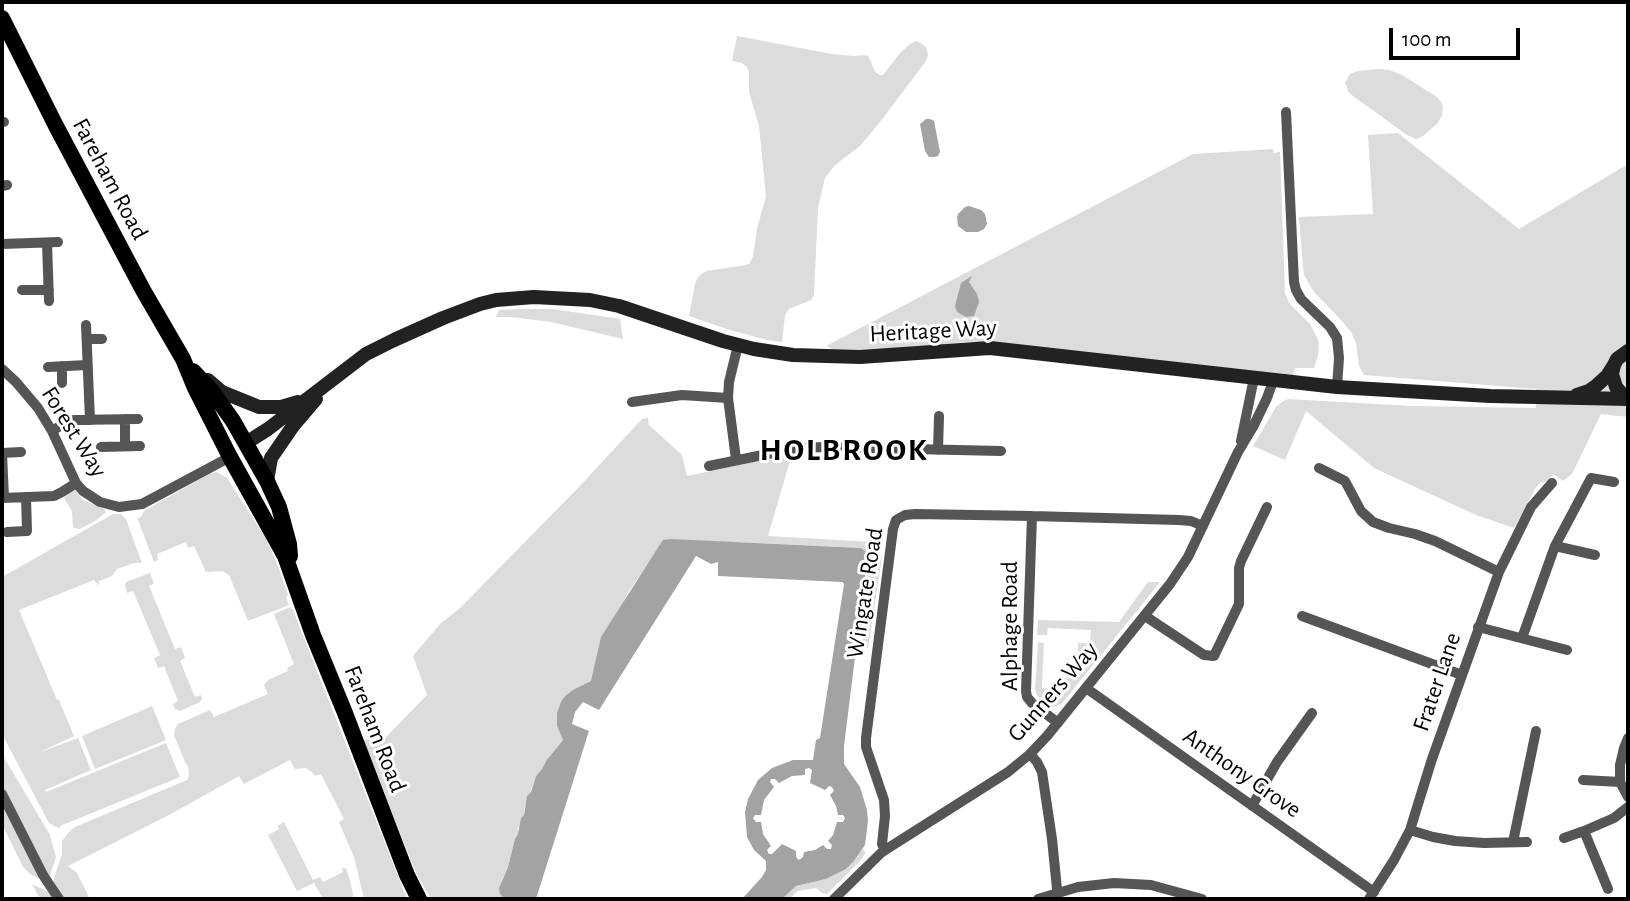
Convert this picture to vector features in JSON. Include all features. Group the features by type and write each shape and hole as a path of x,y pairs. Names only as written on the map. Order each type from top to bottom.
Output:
{"main road":[{"name":"Fareham Road","path":"2,18 136,278 188,365 233,421 267,481 286,532 292,574"},
{"name":"Fareham Road","path":"188,365 195,388 230,457 285,556 313,635 407,875 419,899"},
{"path":"230,457 246,443"},
{"path":"246,443 241,455 242,461 273,518 285,556"}],"street":[{"path":"1286,112 1294,282 1301,299 1330,327 1337,338 1337,387"},
{"path":"2,244 58,242"},
{"path":"47,243 49,301"},
{"path":"22,290 49,290"},
{"name":"Heritage Way","path":"246,443 366,354 446,317 496,300 523,297 558,297 619,306 738,345 793,355 860,357 990,348 1337,387 1443,394 1628,398"},
{"path":"86,325 90,419"},
{"path":"87,339 102,339"},
{"path":"736,459 728,398 738,345"},
{"name":"Heritage Way","path":"1554,398 1576,395 1593,388 1620,356 1628,351"},
{"path":"48,367 87,365"},
{"name":"Heritage Way","path":"188,365 222,392 259,407 281,407 309,397"},
{"path":"1614,365 1614,383 1618,391 1628,398"},
{"path":"62,366 62,383"},
{"name":"Forest Way","path":"2,369 28,395 46,420 76,483 100,502 120,507 149,501 230,457"},
{"name":"Heritage Way","path":"267,481 271,458 284,438 338,375"},
{"name":"Gunners Way","path":"1238,452 1254,378"},
{"name":"Gunners Way","path":"834,899 885,850 998,779 1030,754 1058,723 1145,616 1188,557 1273,381"},
{"path":"632,402 682,395 728,398"},
{"path":"938,450 939,416"},
{"path":"125,419 125,446"},
{"path":"51,431 74,420 138,419"},
{"path":"102,447 140,446"},
{"path":"709,466 797,448 1001,451"},
{"path":"20,452 2,453 3,498 54,496 76,483"},
{"path":"1330,459 1323,470 1345,481 1361,511 1373,522 1435,541 1499,572"},
{"path":"1522,638 1555,546 1591,478 1614,482"},
{"name":"Frater Lane","path":"1372,895 1410,830 1432,759 1499,572 1531,507 1552,483"},
{"path":"8,532 27,531 26,497"},
{"path":"1145,616 1203,655 1214,656 1239,604 1241,561 1267,507"},
{"name":"Wingate Road","path":"885,850 882,844 884,800 866,738 894,523 909,515 1032,516 1179,520 1203,526"},
{"name":"Alphage Road","path":"1032,516 1026,691 1032,703 1058,723"},
{"path":"1555,546 1595,555"},
{"path":"1302,616 1462,675"},
{"path":"1478,626 1567,650"},
{"name":"Anthony Grove","path":"1086,688 1372,895"},
{"path":"1252,806 1312,713"},
{"path":"1513,842 1536,731"},
{"path":"1628,738 1620,765 1620,782 1628,797"},
{"path":"1030,754 1042,772 1057,896"},
{"path":"1583,780 1620,782"},
{"path":"2,794 43,875 59,899"},
{"path":"1564,838 1614,818 1628,807"},
{"path":"1410,830 1455,841 1527,842"},
{"path":"1584,831 1608,889"},
{"path":"1038,899 1057,896 1078,887 1114,883 1151,885 1175,895 1202,899"}],"shaded area":[{"path":"737,36 832,54 865,55 875,72 880,75 883,75 900,53 916,41 926,47 928,55 860,146 835,165 825,178 818,208 814,295 811,300 789,309 785,315 782,342 730,330 689,316 695,284 700,275 706,271 750,263 766,196 759,126 749,92 749,72 742,63 732,61"},
{"path":"1380,69 1402,75 1441,102 1442,115 1438,123 1423,136 1416,139 1407,135 1349,93 1345,83 1350,74"},
{"path":"926,119 934,121 940,152 938,156 929,157 925,151 920,124"},
{"path":"1398,133 1519,229 1628,164 1628,417 1601,414 1572,474 1563,481 1553,474 1549,481 1540,483 1514,528 1476,515 1374,468 1306,411 1285,460 1253,446 1276,407 1288,399 1411,406 1536,408 1536,389 1364,375 1359,366 1356,343 1351,332 1314,292 1304,275 1299,217 1373,214 1368,135"},
{"path":"1273,149 1273,153 1280,152 1285,293 1289,303 1310,324 1317,337 1318,355 1314,368 1295,368 1293,377 984,342 885,351 834,350 826,346 1193,154"},
{"path":"969,206 985,214 987,224 978,232 966,232 958,226 958,214"},
{"path":"972,276 969,282 979,302 974,316 966,317 957,312 955,306 961,283"},
{"path":"553,309 620,319 623,339 551,322 496,317 499,310"},
{"path":"648,418 649,425 682,455 687,476 792,454 768,536 873,542 882,557 868,648 858,647 869,558 861,548 664,540 627,594 591,681 565,696 559,707 557,726 563,740 536,776 501,882 500,894 504,899 431,899 417,875 364,741 370,738 371,731 367,718 367,703 370,699 385,738 427,695 413,656 440,624 460,608 642,419"},
{"path":"217,472 227,478 265,537 288,595 286,597 289,605 248,621 229,575 222,571 206,572 194,546 188,548 186,542 157,554 158,560 154,562 138,520 144,511"},
{"path":"74,489 83,500 106,512 80,529 73,528 72,511 64,498"},
{"path":"113,514 121,514 126,519 142,563 117,569 112,576 99,581 98,585 94,580 19,610 74,736 38,753 78,738 91,770 45,790 46,792 166,743 180,777 60,826 61,828 49,823 2,734 2,577"},
{"path":"663,540 861,548 868,553 844,746 844,764 860,787 867,810 865,845 846,869 826,879 796,886 782,899 742,899 766,870 766,861 754,850 747,837 745,812 748,799 758,780 772,768 793,760 813,760 816,740 820,738 844,584 718,576 718,562 711,564 696,556 599,710 583,702 575,712 572,724 589,731 536,899 504,899 499,888 524,815 527,796 536,776 563,740 557,726 557,713 561,702 573,690 591,681 601,637","holes":["805,769 812,770 810,783 825,790 829,786 832,787 834,791 830,795 838,815 845,818 843,822 837,822 828,841 832,845 831,849 823,845 804,852 799,860 796,851 782,844 769,854 767,850 771,846 763,834 761,822 756,822 753,818 755,815 761,815 764,800 774,787 771,779 779,783 792,776 805,775"]},
{"path":"150,573 154,583 149,586 175,649 181,647 185,658 180,661 195,697 201,695 202,698 200,702 180,711 175,709 173,704 178,701 164,666 158,668 154,658 160,655 133,591 127,593 125,585 126,582"},
{"path":"1148,582 1160,582 1064,701 1054,707 1040,700 1035,690 1038,642 1044,643 1042,688 1055,689 1063,686 1064,678 1077,677 1078,643 1090,643 1091,630 1048,628 1047,635 1037,635 1038,620 1119,622"},
{"path":"290,607 407,899 364,899 354,857 339,822 344,819 321,774 315,776 305,768 295,769 290,760 244,784 239,776 68,866 77,873 90,899 40,899 32,884 51,893 62,854 62,841 75,827 187,780 188,766 174,735 178,724 210,710 214,717 268,694 264,685 268,680 288,671 287,668 294,664 274,614"},
{"path":"152,706 166,740 95,769 82,736"},
{"path":"2,754 50,835 56,857 47,878 40,879 31,875 23,867 2,824"},
{"path":"284,822 313,880 320,877 323,882 346,868 354,899 323,899 314,883 297,891 268,835 279,829 277,826"},
{"path":"863,849 865,854 860,861 827,894 816,888 798,891 789,899 782,899 796,886 826,879 846,869"}],"district":[{"name":"HOLBROOK","path":"844,450"}]}
